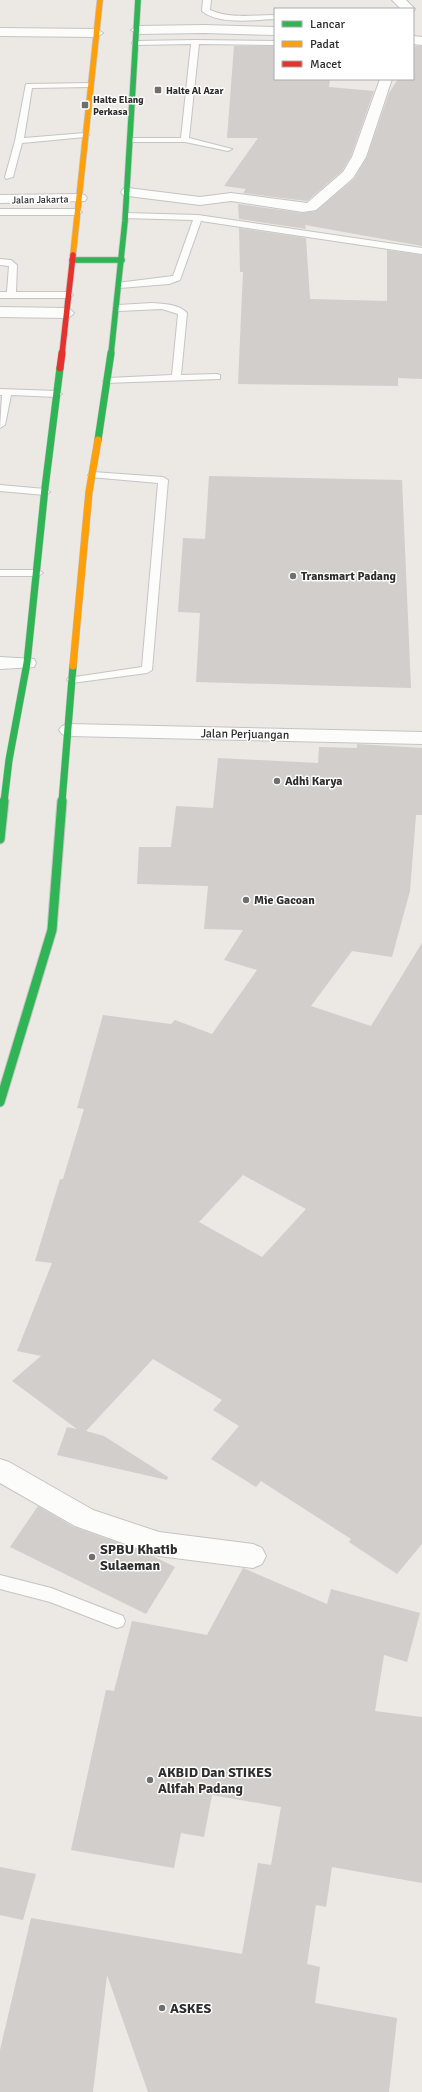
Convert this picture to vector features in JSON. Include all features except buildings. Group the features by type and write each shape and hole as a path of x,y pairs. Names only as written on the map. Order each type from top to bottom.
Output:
{"main road":[{"path":"0,839 4,760 27,663 38,574 45,492 66,313 70,295 84,135 100,0"},
{"path":"0,1102 52,930 63,784 89,492 108,381 118,308 132,140 138,0"},
{"path":"72,260 122,260"}],"street":[{"path":"398,0 408,8"},
{"path":"137,37 204,29 274,31"},
{"path":"0,32 97,33"},
{"path":"128,192 208,201 231,197 303,208 311,207 348,175 359,156 386,80"},
{"name":"Jalan Jakarta","path":"0,199 79,205"},
{"path":"0,312 66,313"},
{"path":"0,663 27,663"},
{"name":"Jalan Perjuangan","path":"69,730 422,738"},
{"path":"0,1470 84,1518 159,1544 253,1556"}],"lane":[{"path":"207,0 206,11 212,14 226,17 274,17"},
{"path":"137,37 196,42 274,43"},
{"path":"185,140 196,42"},
{"path":"9,177 19,141 29,86 90,86"},
{"path":"19,141 84,135"},
{"path":"132,140 185,140 228,149"},
{"path":"0,212 79,205"},
{"path":"126,216 198,218 422,251"},
{"path":"120,285 169,281 177,278 198,218"},
{"path":"0,262 8,262 13,266 11,295"},
{"path":"0,295 70,295"},
{"path":"118,308 164,306 179,309 184,313 176,378"},
{"path":"108,381 216,378"},
{"path":"0,425 3,392 57,394"},
{"path":"72,680 129,674 147,670 151,633 163,480 92,475"},
{"path":"0,488 45,492"},
{"path":"0,573 38,574"},
{"path":"0,1582 50,1595 117,1621"}],"traffic: fast":[{"path":"98,440 107,385 120,276 133,111 138,0"},
{"path":"72,260 122,260"},
{"path":"0,839 9,760 27,663 45,488 60,368"},
{"path":"0,1102 52,930 73,666"}],"traffic: slow":[{"path":"73,255 100,0"},
{"path":"73,666 89,492 98,440"}],"traffic: jam":[{"path":"60,368 73,255"}],"place":[{"name":"Halte Al Azar","path":"158,90"},
{"name":"Halte Elang Perkasa","path":"85,105"},
{"name":"Transmart Padang","path":"293,576"},
{"name":"Adhi Karya","path":"277,781"},
{"name":"Mie Gacoan","path":"246,900"},
{"name":"SPBU Khatib Sulaeman","path":"92,1557"},
{"name":"AKBID Dan STIKES Alifah Padang","path":"150,1780"},
{"name":"ASKES","path":"162,2008"}]}
